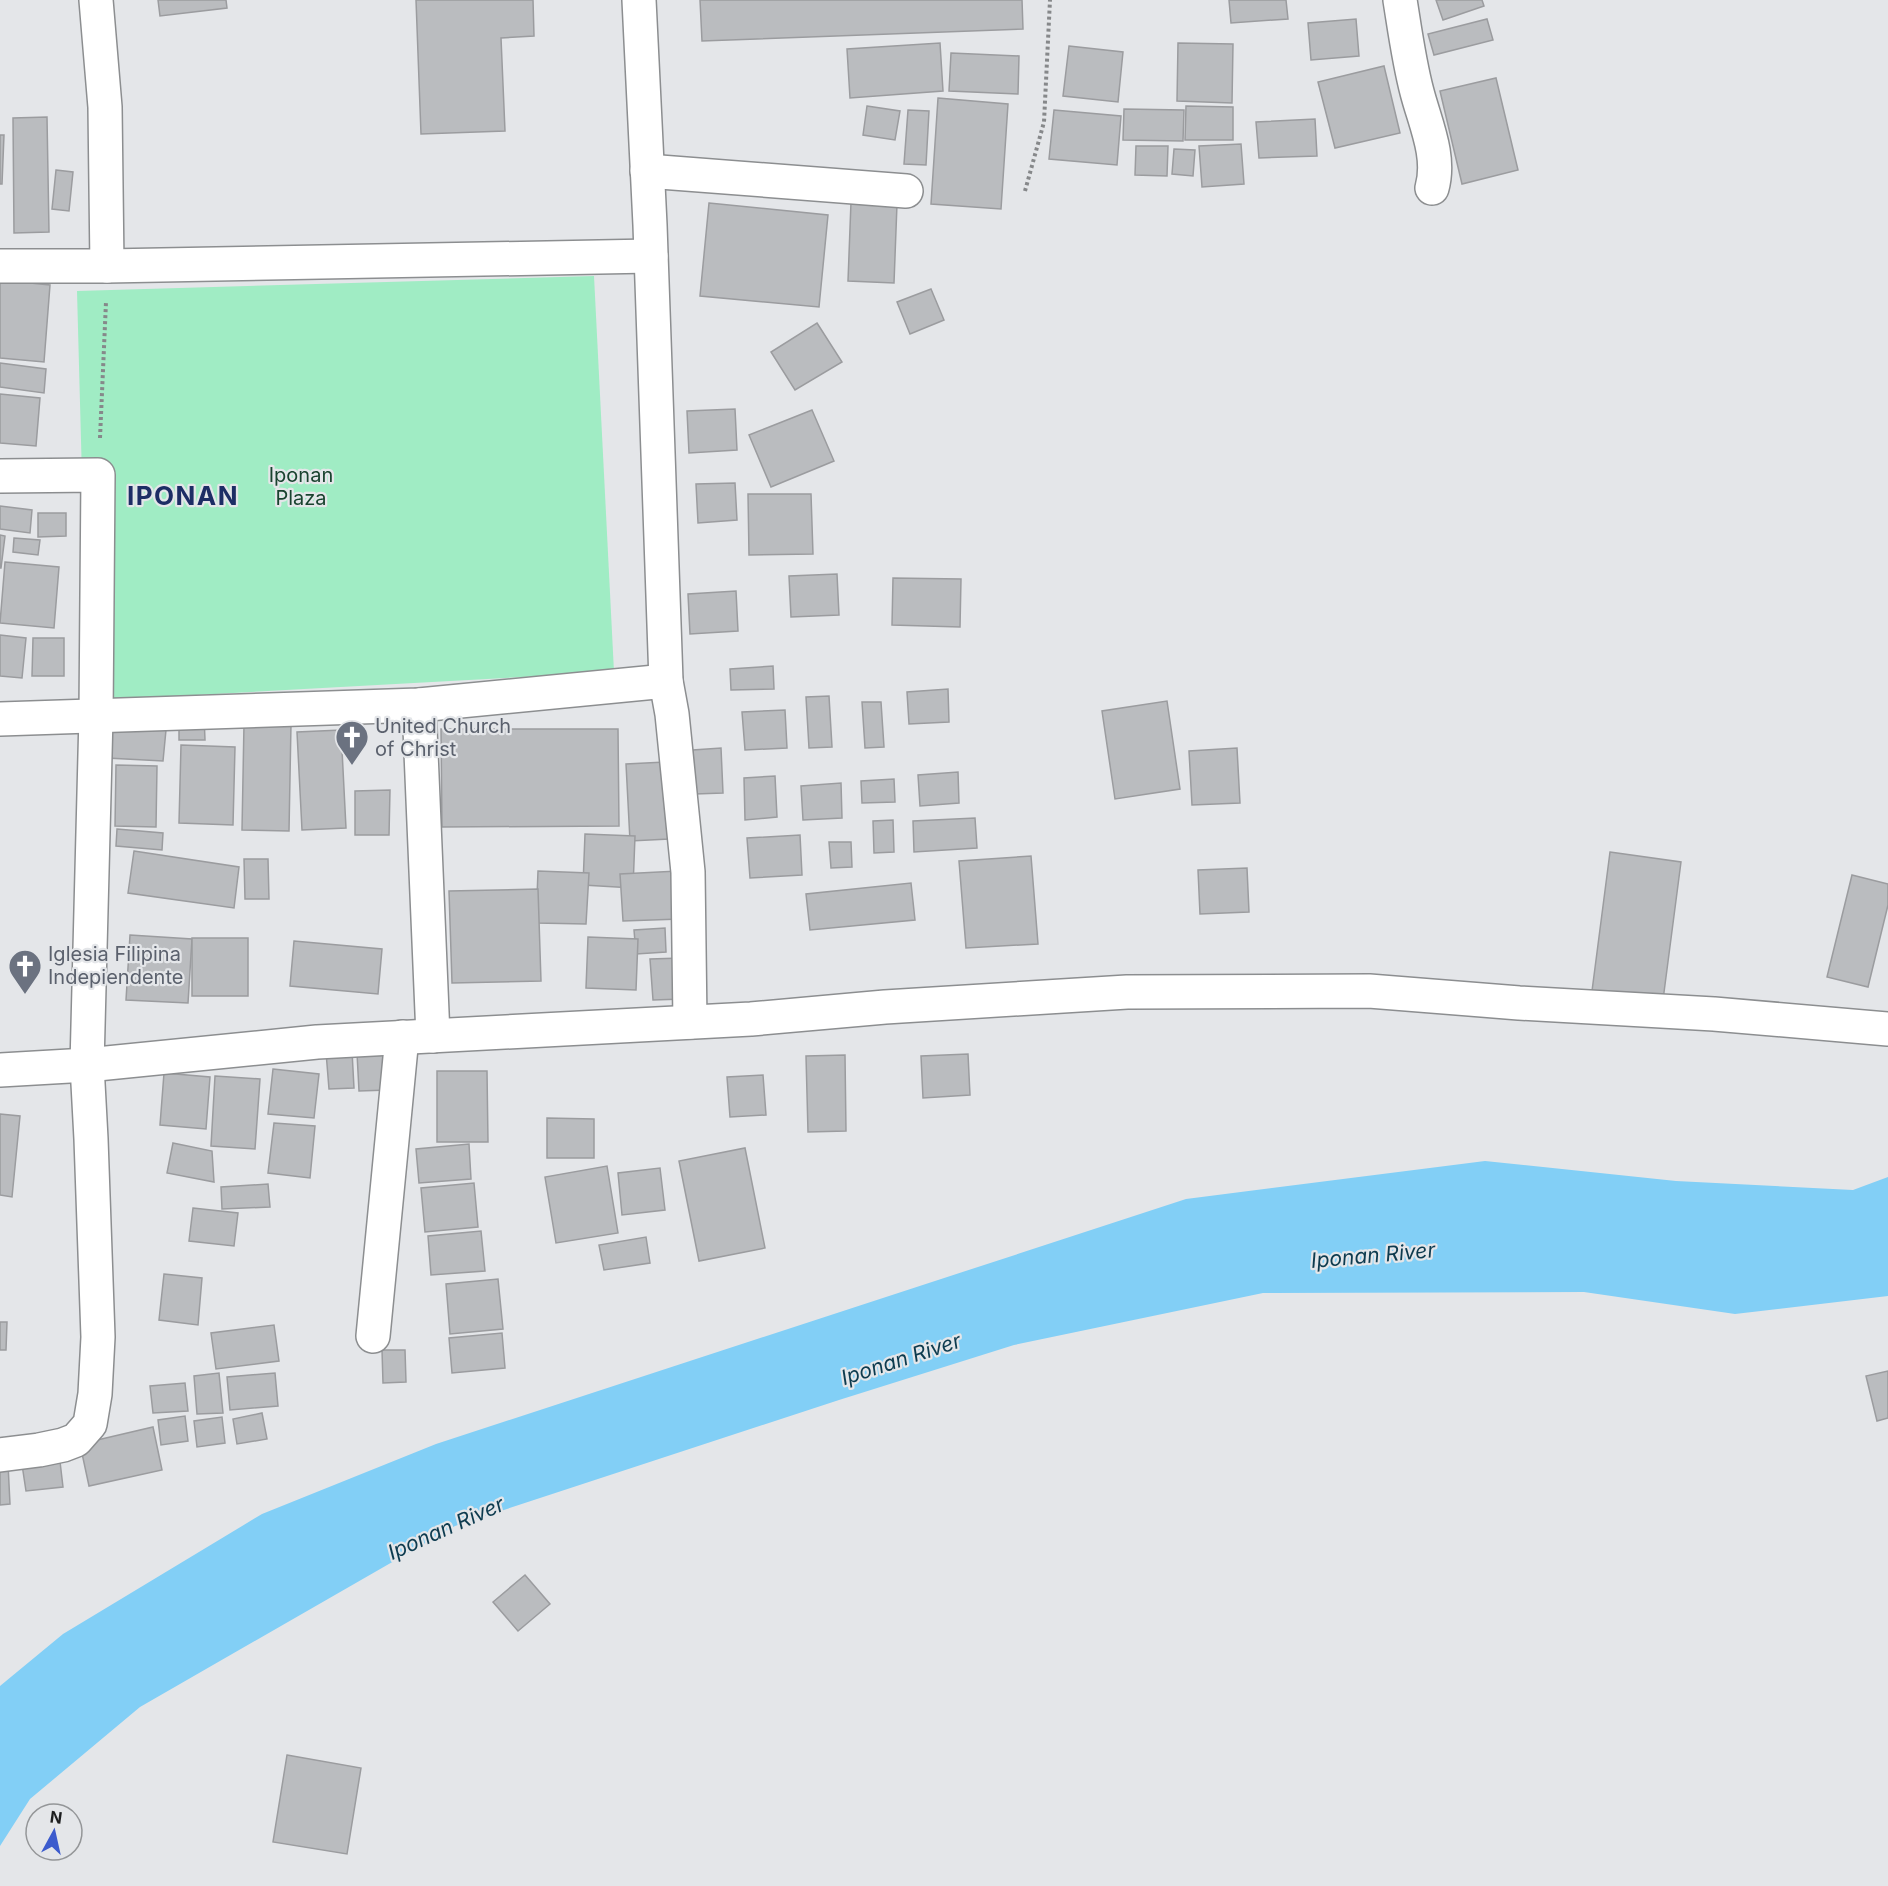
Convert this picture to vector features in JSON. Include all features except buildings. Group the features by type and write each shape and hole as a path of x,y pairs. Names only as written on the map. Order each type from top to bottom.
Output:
{"street":[{"path":"96,0 105,107 108,266"},
{"path":"639,0 651,256 666,681 672,714 688,872 690,1022"},
{"path":"1400,0 1417,91 1433,147 1435,168 1432,188"},
{"path":"647,171 906,191"},
{"path":"0,266 651,256"},
{"path":"0,476 98,475 96,716 87,1065 98,1337 94,1394 90,1424 76,1440 63,1445 0,1455"},
{"path":"0,719 419,705 666,681"},
{"path":"373,1336 418,1036 419,705"},
{"path":"0,1070 87,1065 317,1042 690,1022 1127,992 1370,992 1714,1014 1888,1029"}],"path":[{"path":"1025,191 1044,122 1050,0"},
{"path":"98,475 108,266"}],"green space":[{"name":"Iponan Plaza","path":"594,276 614,672 88,701 77,291"}],"water":[{"name":"Iponan River","path":"1485,1161 1676,1181 1853,1190 1888,1177 1888,1296 1735,1314 1584,1292 1263,1293 1014,1345 455,1526 140,1707 28,1802 24,1802 24,1808 0,1846 0,1686 63,1634 262,1514 436,1444 1186,1199"}],"place":[{"name":"United Church of Christ","path":"352,766"},
{"name":"Iglesia Filipina Indepiendente","path":"25,995"}],"district":[{"name":"IPONAN","path":"183,495"}]}
